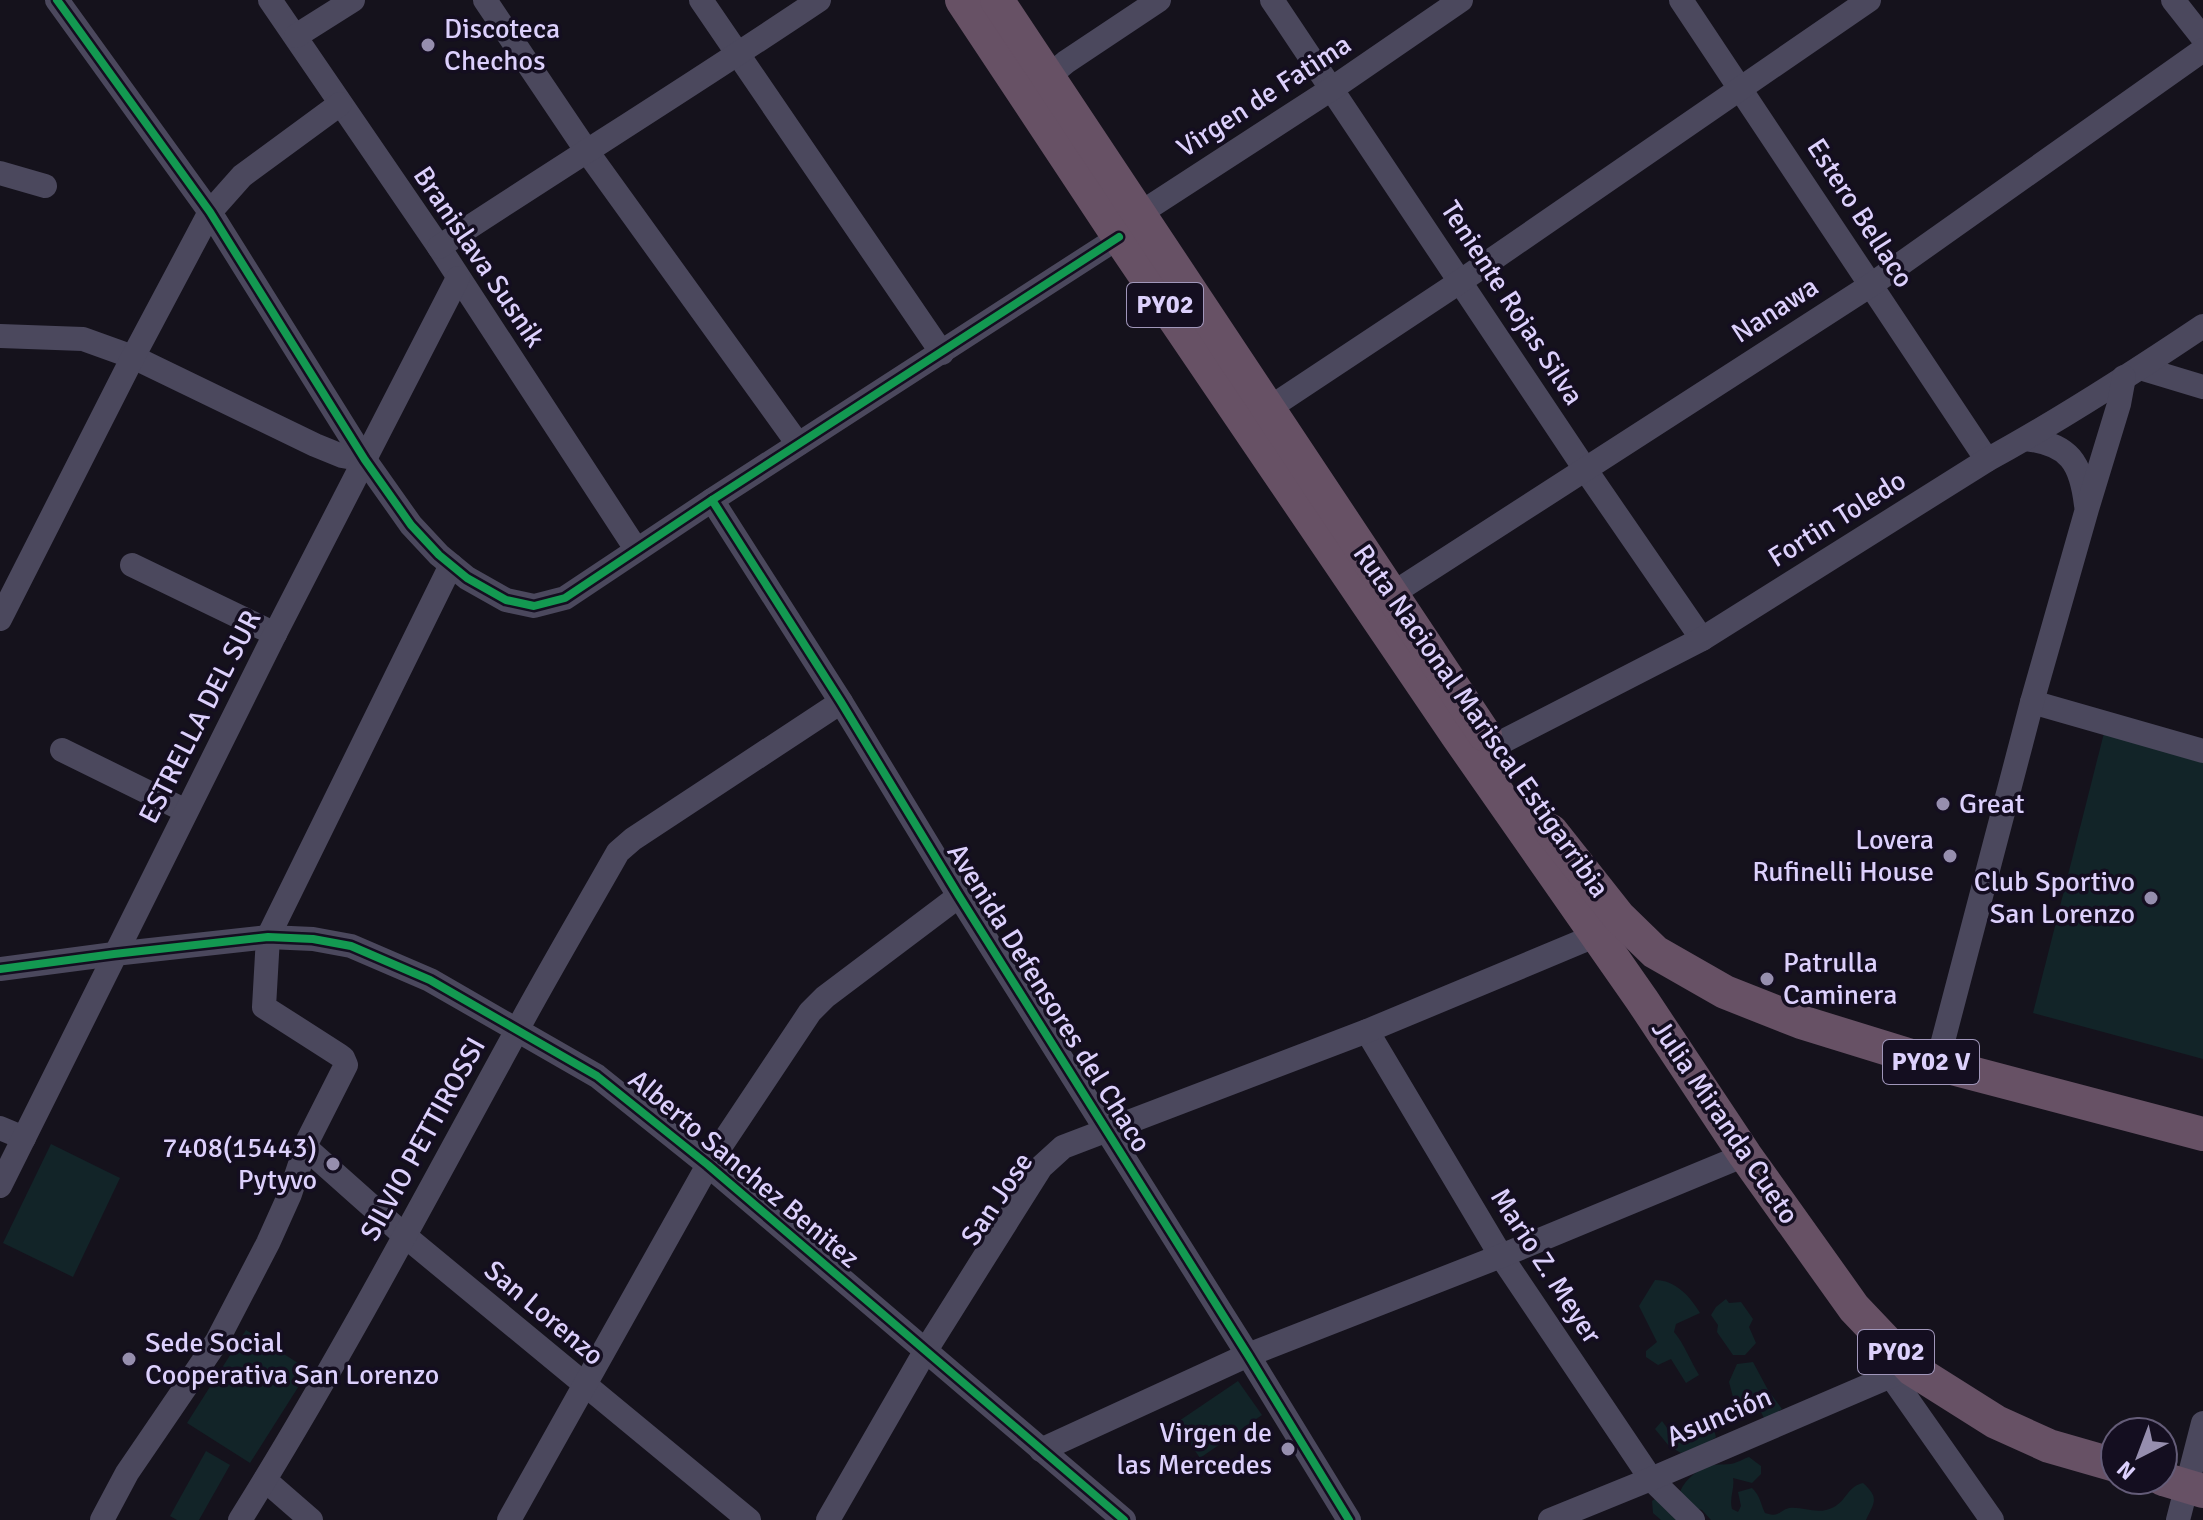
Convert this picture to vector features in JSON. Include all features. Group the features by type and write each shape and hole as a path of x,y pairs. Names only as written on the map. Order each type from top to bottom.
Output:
{"highway":[{"name":"Ruta Nacional Mariscal Estigarribia","path":"962,0 1268,409 1457,735 1608,926 1725,992 1801,1022 1937,1064 2203,1134"},
{"name":"Ruta Nacional Mariscal Estigarribia","path":"997,0 1048,77 1129,226 1381,601 1492,747 1555,839 1608,926"},
{"name":"Julia Miranda Cueto","path":"1608,926 1642,1000 1745,1155 1902,1373 2049,1446 2099,1460"},
{"path":"1642,1000 1670,962"}],"street":[{"name":"Virgen de Fatima","path":"57,0 210,212 365,460 411,525 467,578 506,600 534,606 565,598 942,353 1461,0"},
{"name":"Branislava Susnik","path":"270,0 439,247 636,549"},
{"path":"296,36 353,0"},
{"path":"485,0 586,150 798,444"},
{"path":"701,0 942,353"},
{"path":"439,247 819,0"},
{"path":"1048,77 1159,0"},
{"name":"Teniente Rojas Silva","path":"1272,0 1702,639"},
{"name":"Estero Bellaco","path":"1681,0 1987,460"},
{"path":"1268,409 1461,281 1869,0"},
{"path":"2173,0 2203,38"},
{"name":"Nanawa","path":"1381,601 1871,285 2203,50"},
{"path":"0,619 7,589 210,212 242,176 340,104"},
{"path":"0,173 45,186"},
{"name":"ESTRELLA DEL SUR","path":"0,1186 275,634 458,278"},
{"name":"Fortin Toledo","path":"1492,747 1702,639 2203,326"},
{"path":"0,336 83,339 133,357 315,445 342,456 365,460"},
{"path":"1937,1064 2032,702 2119,404 2132,373 2203,387"},
{"path":"2025,439 2061,448 2079,472 2087,509"},
{"name":"Avenida Defensores del Chaco","path":"712,500 841,702 1349,1520"},
{"path":"132,565 275,634"},
{"path":"102,1520 127,1473 217,1341 268,1243 290,1194 305,1147 346,1065 341,1056 264,1007 268,937 451,565"},
{"name":"SILVIO PETTIROSSI","path":"240,1520 405,1236 517,1029 618,852 646,830 841,702"},
{"path":"2032,702 2203,751"},
{"path":"62,750 186,811"},
{"path":"509,1520 708,1165 810,1012 825,997 959,896"},
{"name":"San Jose","path":"828,1520 926,1350 1041,1167 1063,1147 1367,1031 1608,926"},
{"name":"Alberto Sanchez Benitez","path":"0,969 268,937 313,939 351,946 430,980 597,1076 708,1165 1121,1519"},
{"name":"Mario Z. Meyer","path":"1367,1031 1501,1256 1651,1479 1693,1520"},
{"path":"0,1128 24,1138"},
{"name":"San Lorenzo","path":"305,1147 405,1236 749,1520"},
{"path":"1041,1450 1248,1355 1501,1256 1745,1155"},
{"name":"Asunción","path":"1550,1520 1902,1373"},
{"name":"Julia Miranda Cueto","path":"1902,1373 1992,1520"},
{"path":"2178,1520 2184,1486 2203,1423"},
{"path":"265,1480 311,1520"}],"shaded area":[{"name":"Club Sportivo San Lorenzo","path":"2105,729 2203,757 2203,1059 2033,1013"},
{"path":"51,1144 120,1178 73,1277 3,1243"},
{"path":"1655,1280 1681,1290 1700,1313 1676,1324 1674,1332 1699,1375 1686,1383 1671,1359 1658,1365 1646,1357 1646,1351 1657,1342 1639,1306"},
{"path":"1726,1299 1729,1303 1741,1302 1753,1319 1749,1327 1756,1343 1745,1355 1733,1355 1717,1332 1718,1325 1711,1315"},
{"path":"246,1330 309,1370 250,1463 187,1423"},
{"path":"1753,1362 1782,1409 1765,1420 1757,1404 1744,1408 1733,1397 1729,1382 1737,1364"},
{"path":"1238,1381 1262,1415 1200,1458 1176,1423"},
{"path":"1662,1421 1676,1440 1689,1432 1698,1438 1714,1430 1716,1437 1701,1447 1681,1453 1669,1446 1655,1429"},
{"path":"206,1451 230,1465 199,1520 177,1520 170,1516"},
{"path":"1749,1457 1761,1466 1761,1474 1752,1483 1733,1478 1732,1509 1738,1512 1741,1506 1738,1492 1752,1488 1765,1513 1774,1515 1789,1508 1828,1510 1863,1483 1874,1497 1866,1520 1711,1520 1702,1510 1687,1506 1686,1520 1661,1520 1653,1513 1652,1501 1680,1493 1688,1480 1700,1470"}],"cycle path":[{"path":"57,0 210,212 365,460 411,525 439,555 467,578 506,600 534,606 565,598 1119,237"},
{"path":"712,500 841,702 1349,1520"},
{"path":"0,969 268,937 313,939 351,946 430,980 597,1076 708,1165 1124,1520"}],"place":[{"name":"Discoteca Chechos","path":"428,45"},
{"name":"Great","path":"1943,804"},
{"name":"Lovera Rufinelli House","path":"1950,856"},
{"name":"Club Sportivo San Lorenzo","path":"2151,898"},
{"name":"Patrulla Caminera","path":"1767,979"},
{"name":"7408(15443) Pytyvo","path":"333,1164"},
{"name":"Sede Social Cooperativa San Lorenzo","path":"129,1359"},
{"name":"Virgen de las Mercedes","path":"1288,1449"}]}
